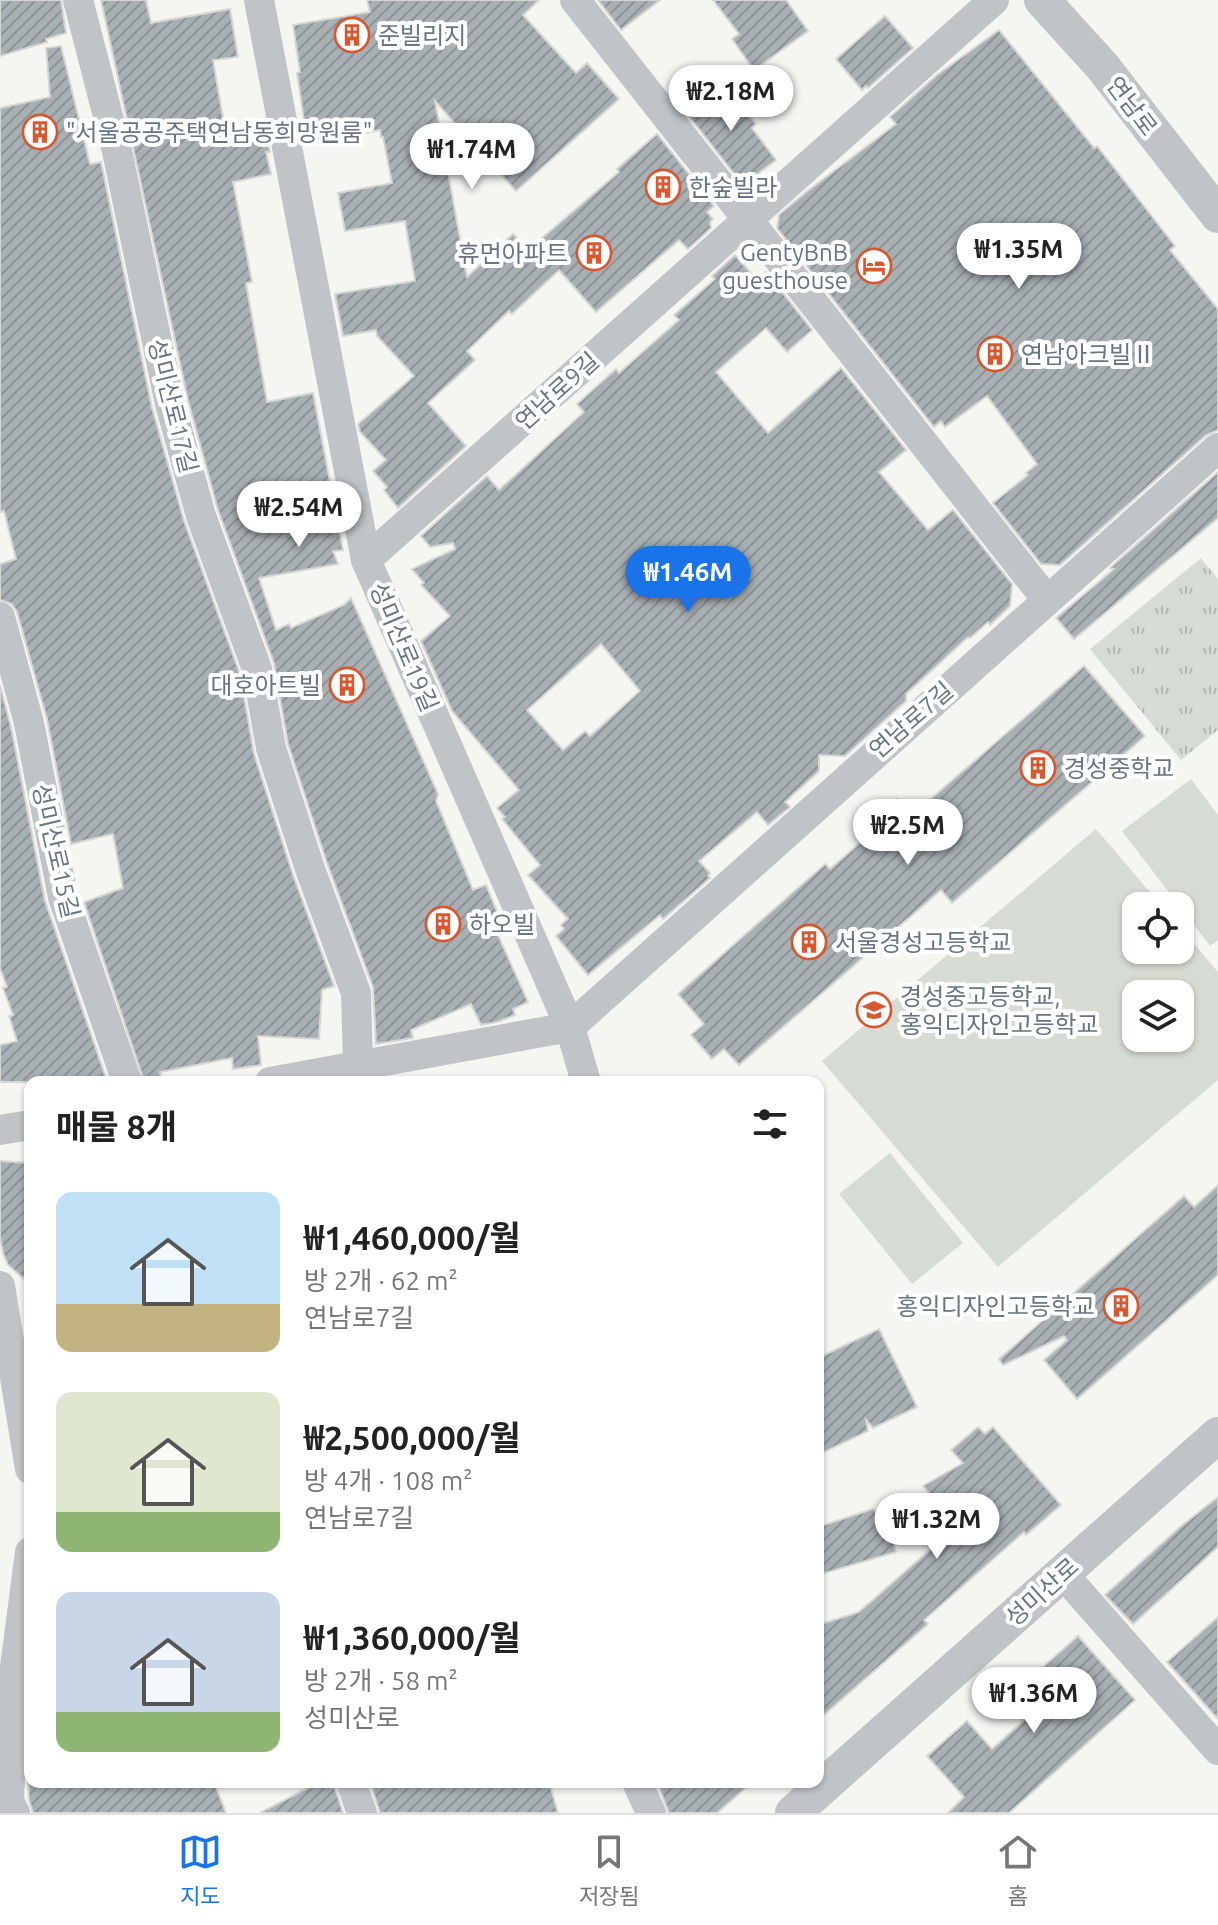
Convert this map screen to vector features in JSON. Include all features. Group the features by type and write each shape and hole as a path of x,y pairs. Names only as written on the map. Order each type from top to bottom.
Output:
{"street":[{"name":"성미산로17길","path":"78,0 117,151 170,404 201,516 257,669 271,748 310,869 356,993 356,1074"},
{"name":"성미산로19길","path":"259,0 366,560 570,1027 584,1076"},
{"path":"575,0 1047,600"},
{"name":"연남로9길","path":"366,560 994,0"},
{"name":"연남로","path":"1042,0 1102,66 1218,215"},
{"name":"연남로7길","path":"570,1027 1218,448"},
{"name":"성미산로15길","path":"0,617 29,723 63,897 125,1076"},
{"path":"334,1076 356,1074 570,1027"},
{"path":"0,1130 24,1126"},
{"path":"0,1286 24,1432"},
{"name":"성미산로","path":"824,1783 1218,1435"},
{"path":"1063,1574 1218,1750"},
{"path":"15,1813 9,1801 7,1677 24,1585"},
{"path":"353,1788 362,1813"},
{"path":"640,1788 651,1813"},
{"name":"성미산로","path":"801,1803 818,1788"}],"green space":[{"path":"1201,558 1218,579 1218,730 1181,760 1090,649"},
{"path":"1191,779 1218,815 1218,940 1210,946 1194,925 1194,892 1169,892 1122,831"},
{"path":"1096,829 1150,892 1122,892 1122,964 1194,964 1194,944 1218,972 1218,1080 998,1267 822,1061"},
{"path":"890,1153 963,1243 912,1284 839,1194"}],"building":[{"path":"0,0 61,0 66,33 0,56"},
{"path":"101,0 146,0 151,23 230,9 238,57 213,60 226,135 265,128 270,152 266,152 271,174 233,182 252,282 246,283 267,402 313,393 343,550 333,551 338,564 259,578 276,630 289,624 291,628 344,605 351,598 438,794 436,801 473,890 486,885 501,921 493,924 528,1002 513,1009 515,1015 481,1025 471,1004 411,1030 413,1038 376,1044 373,987 327,863 288,744 274,663 218,510 188,400"},
{"path":"367,0 539,0 523,15 576,73 587,63 619,99 516,191 435,101 467,277 513,234 528,250 619,172 617,169 657,134 714,206 707,212 713,219 711,228 688,249 679,240 596,312 559,270 467,351 475,360 428,403 466,446 398,508 384,490 387,487 373,471 386,460 360,432 358,424 414,376 377,336 376,330 343,336 335,294 415,281 405,221 345,231 338,193 392,183 383,137 380,130 305,145 300,121 304,120 293,25 370,12"},
{"path":"598,0 660,0 621,30"},
{"path":"713,0 786,0 808,31 754,70 732,39 739,34"},
{"path":"885,16 913,48 862,90 836,59"},
{"path":"999,30 1094,148 1097,146 1175,246 1170,250 1218,309 1218,430 1206,435 1060,565 1041,564 993,503 1037,464 987,396 945,427 941,421 934,427 777,228 779,215 896,124 890,117 937,75"},
{"path":"61,46 90,164 101,162 152,408 184,521 240,674 254,754 293,875 334,986 322,990 319,1039 258,1036 261,1065 233,1069 232,1058 160,1072 161,1076 142,1076 84,902 123,888 113,834 71,844 47,719 17,612 12,604 0,600 0,564 16,559 4,511 0,512 0,108 50,97 46,48"},
{"path":"722,82 756,124 752,128 776,160 743,185 685,111"},
{"path":"735,255 757,280 766,272 812,330 787,352 766,328 716,372 768,433 841,368 906,450 879,472 928,530 953,510 1012,584 1010,606 990,625 988,622 968,637 906,694 906,701 845,756 819,755 819,771 785,802 790,807 768,825 757,812 699,861 710,873 710,878 663,919 660,915 588,975 556,936 564,929 561,925 568,919 528,875 540,865 502,819 505,817 497,808 519,790 452,711 421,641 450,616 421,585 424,583 412,569 455,549 453,543 430,547 421,536 487,476 499,490 584,412 577,404 616,369 619,373 679,320 674,315 715,279 712,276","holes":["601,644 640,691 590,736 585,731 563,750 527,710"]},
{"path":"1218,472 1218,518 1074,639 1056,618 1114,569 1110,568"},
{"path":"1084,666 1145,736 952,903 941,890 739,1065 724,1049 712,1059 691,1035 704,1024 678,994 825,864 830,869 883,823 877,817 897,799 911,816"},
{"path":"0,685 45,901 105,1076 24,1076 24,1082 0,1082 0,1045 17,1041 9,1016 13,1015 3,988 7,987 0,968"},
{"path":"0,1161 24,1163 24,1279 8,1265 0,1236"},
{"name":"홍익디자인고등학교","path":"1218,1185 1218,1275 1077,1399 1044,1360 1067,1340 1064,1336 1003,1365 999,1359 1184,1196 1194,1207"},
{"path":"879,1329 917,1407 873,1428 866,1420 868,1431 824,1452 824,1355"},
{"path":"978,1427 985,1434 993,1427 1061,1505 1026,1535 1024,1532 924,1620 928,1624 824,1715 824,1623 859,1612 957,1526 923,1486 963,1463 951,1450"},
{"path":"1218,1497 1218,1547 1133,1624 1105,1595"},
{"path":"873,1509 891,1530 896,1552 824,1573 824,1525"},
{"path":"1218,1617 1218,1719 1167,1662"},
{"path":"1078,1636 1135,1700 1009,1813 948,1813 964,1797 927,1756 967,1721 992,1749 1032,1713 1027,1707 1046,1690 1033,1676"},
{"path":"28,1788 216,1788 226,1813 33,1813"},
{"path":"308,1788 335,1788 343,1813 260,1813"},
{"path":"372,1788 551,1788 558,1813 380,1813"},
{"path":"659,1788 745,1788 717,1813 669,1813"}],"place":[{"name":"준빌리지","path":"352,35"},
{"name":"\"서울공공주택연남동희망원룸\"","path":"40,132"},
{"name":"한숲빌라","path":"663,187"},
{"name":"휴먼아파트","path":"594,253"},
{"name":"GentyBnB guesthouse","path":"874,266"},
{"name":"연남아크빌Ⅱ","path":"995,354"},
{"name":"대호아트빌","path":"347,685"},
{"name":"경성중학교","path":"1038,768"},
{"name":"하오빌","path":"443,924"},
{"name":"서울경성고등학교","path":"809,942"},
{"name":"경성중고등학교, 홍익디자인고등학교","path":"874,1010"},
{"name":"홍익디자인고등학교","path":"1121,1306"}]}
